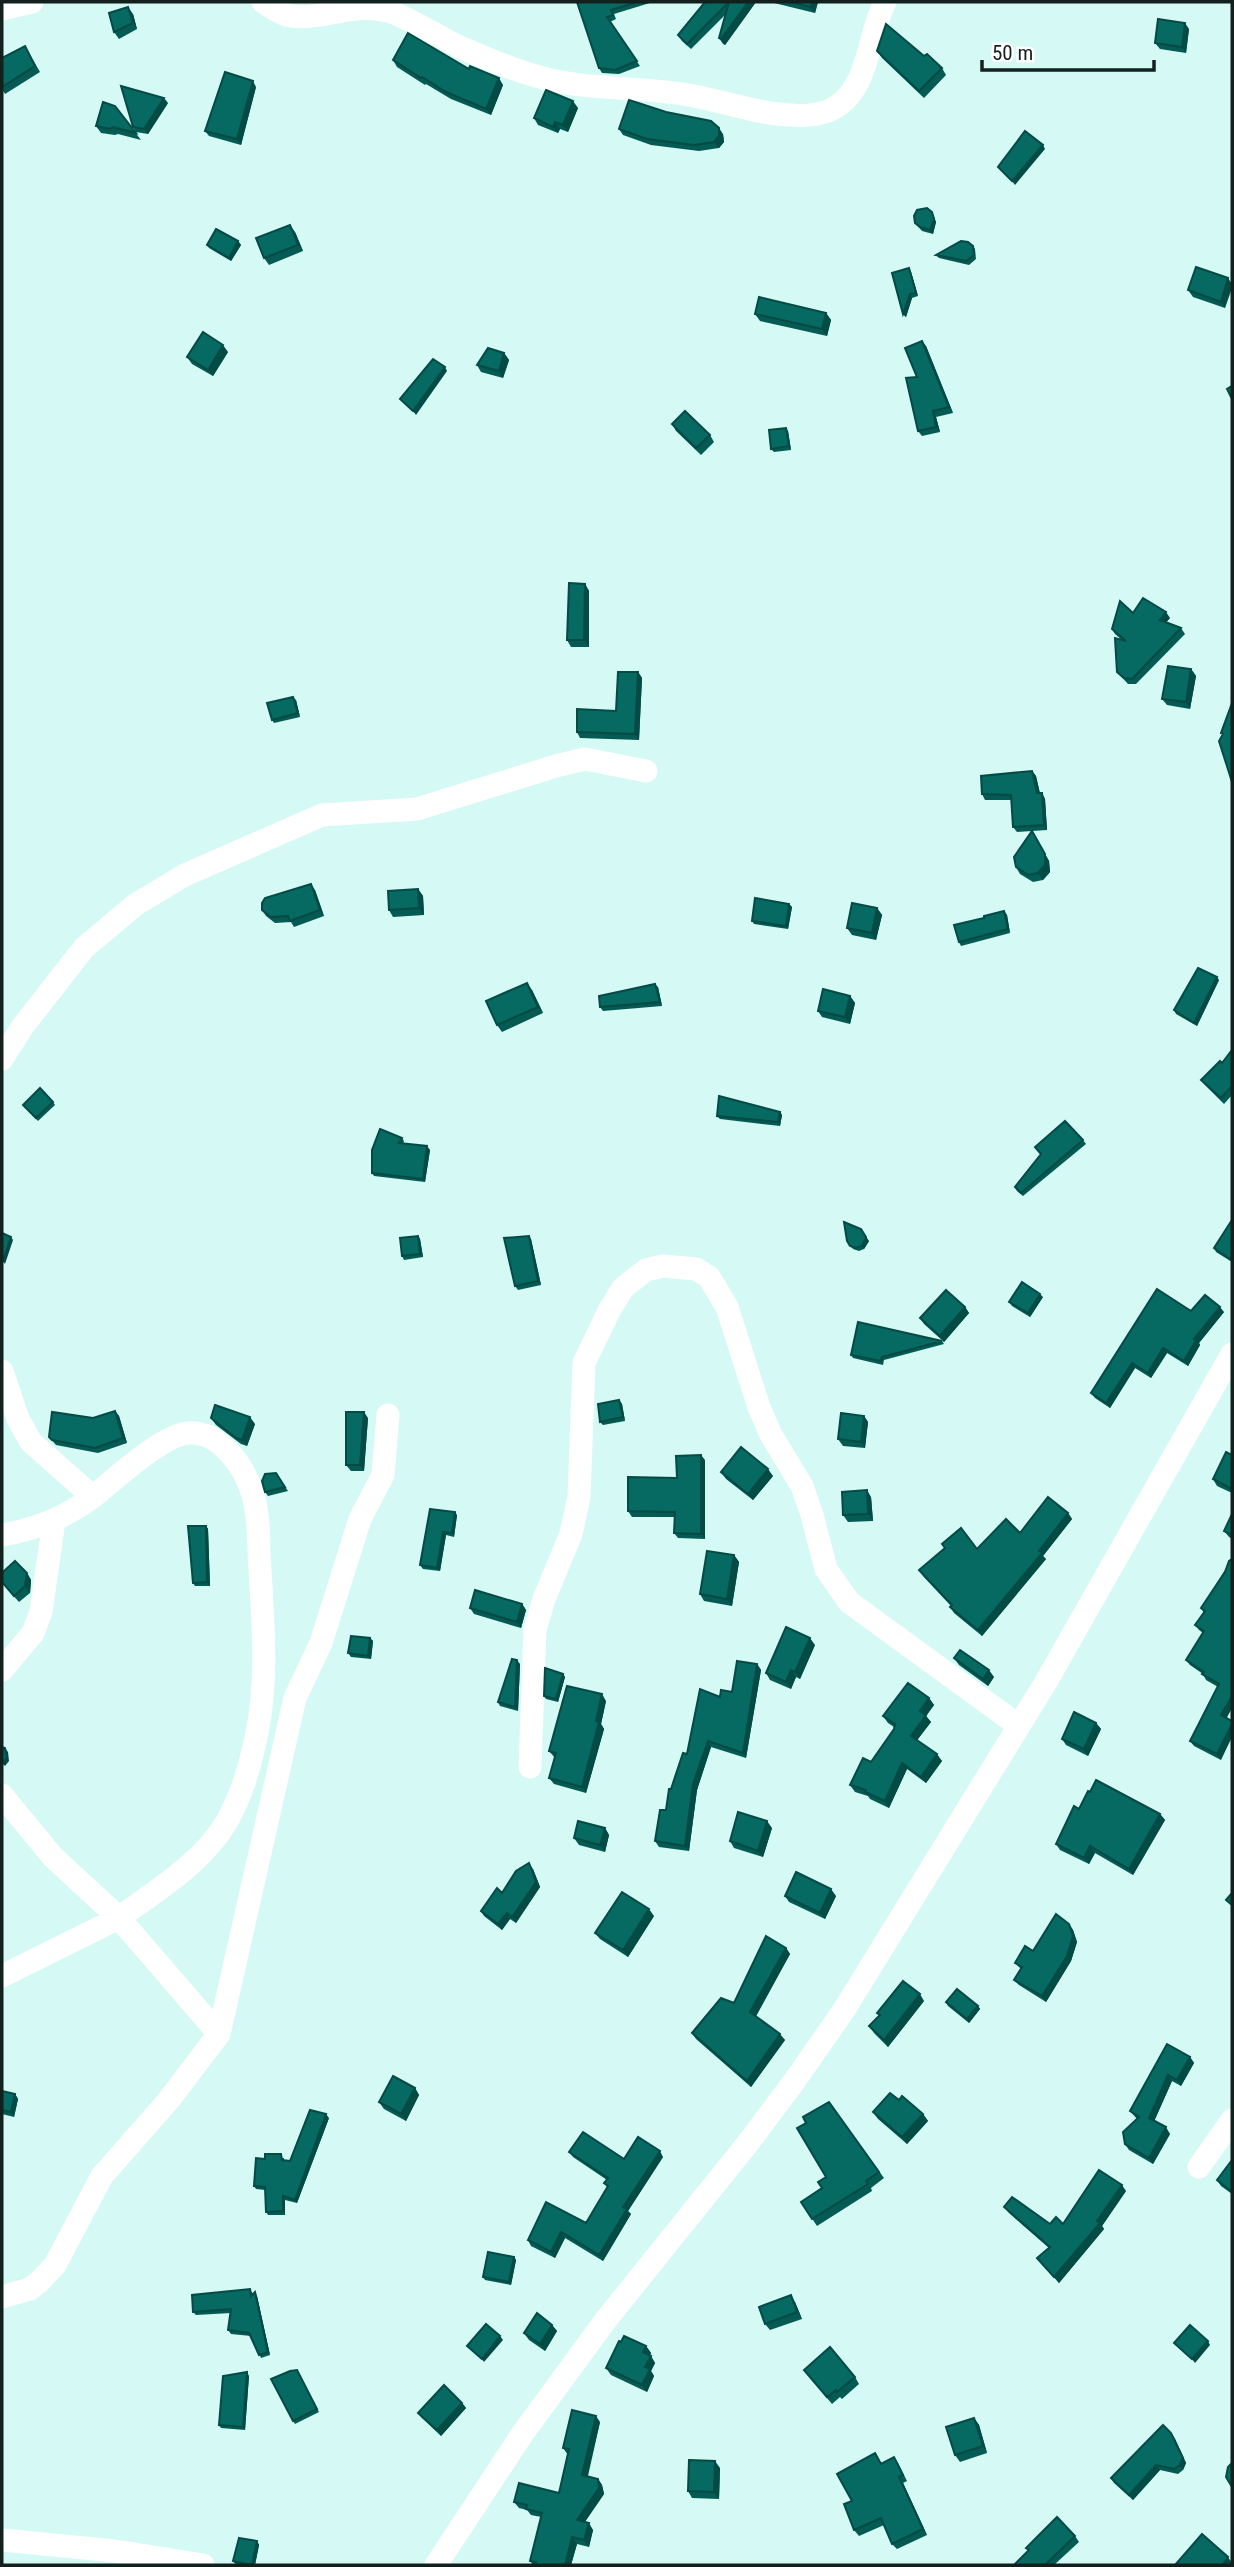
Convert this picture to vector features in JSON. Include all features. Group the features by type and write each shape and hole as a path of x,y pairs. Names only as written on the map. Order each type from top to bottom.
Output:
{"street":[{"path":"2,9 32,2"},
{"path":"263,2 287,15 307,16 355,6 377,8 392,12 462,48 535,76 566,84 686,94 790,116 813,115 844,102 857,86 884,2"},
{"path":"2,1059 23,1026 84,948 135,905 185,875 322,815 417,809 556,766 585,760 646,771"},
{"path":"530,1767 535,1630 544,1599 571,1534 579,1497 584,1363 623,1288 646,1270 663,1266 696,1269 709,1278 727,1307 759,1407 771,1435 802,1486 826,1569 834,1583 849,1602 1019,1726"},
{"path":"436,2565 523,2433 605,2321 801,2073 844,2010 1019,1726 1232,1354"},
{"path":"2,1371 18,1419 31,1441 93,1497"},
{"path":"2,2297 30,2289 55,2265 102,2176 160,2110 219,2034 295,1698 321,1643 360,1519 383,1475 388,1416"},
{"path":"2,1535 30,1530 54,1521 93,1497 171,1436 190,1433 208,1436 224,1446 239,1466 253,1493 265,1632 264,1682 257,1732 244,1782 225,1824 190,1866 119,1918 2,1976"},
{"path":"2,1670 37,1623 41,1612 54,1521"},
{"path":"2,1795 53,1857 119,1918 219,2034"},
{"path":"1199,2166 1232,2120"},
{"path":"2,2540 114,2551 204,2565"}],"building":[{"path":"577,2 637,2 611,10 613,15 607,17 637,61 615,70 599,68"},
{"path":"705,2 729,2 687,44 678,35"},
{"path":"729,2 748,2 721,39 719,38"},
{"path":"790,2 812,2 811,7"},
{"path":"128,7 133,23 114,32 109,13"},
{"path":"1158,19 1185,23 1182,47 1155,43"},
{"path":"886,24 942,68 919,91 877,51"},
{"path":"408,33 469,69 470,66 499,78 486,109 446,92 393,60"},
{"path":"25,46 35,66 2,87 2,58"},
{"path":"225,72 253,81 237,139 205,131"},
{"path":"121,86 164,98 144,129 133,127"},
{"path":"546,90 573,101 563,125 555,122 553,127 534,118"},
{"path":"629,100 666,112 711,121 719,128 719,136 714,142 694,145 647,139 619,129"},
{"path":"103,102 115,106 136,133 96,126"},
{"path":"1025,131 1043,145 1012,181 998,167"},
{"path":"927,208 934,219 930,230 915,223 914,216 917,210"},
{"path":"290,225 298,245 264,258 256,238"},
{"path":"216,229 238,241 229,258 207,245"},
{"path":"961,241 973,246 974,255 966,261 936,255"},
{"path":"1196,267 1228,278 1221,302 1188,290"},
{"path":"909,268 916,293 910,294 903,314 892,273"},
{"path":"759,297 826,313 822,329 755,314"},
{"path":"203,332 223,345 208,370 187,357"},
{"path":"922,341 949,407 933,411 936,427 918,431 906,378 917,377 905,348"},
{"path":"488,348 504,353 499,371 477,365"},
{"path":"433,359 445,367 413,411 400,399"},
{"path":"1232,386 1232,399 1227,389"},
{"path":"685,411 710,435 696,448 672,424"},
{"path":"786,428 789,446 771,449 769,430"},
{"path":"569,583 585,584 584,640 567,640"},
{"path":"1143,598 1166,612 1160,620 1181,628 1132,679 1124,678 1117,672 1115,638 1126,641 1112,629 1120,601 1133,613"},
{"path":"1168,666 1191,669 1186,702 1162,699"},
{"path":"618,672 638,672 635,734 577,732 577,709 616,711"},
{"path":"293,697 298,713 272,720 267,703"},
{"path":"1232,703 1232,782 1219,741"},
{"path":"1032,771 1037,793 1042,793 1044,825 1013,827 1011,795 982,794 981,776"},
{"path":"1032,831 1045,854 1045,865 1038,873 1028,875 1016,867 1014,857"},
{"path":"311,884 320,910 290,921 288,916 271,917 262,910 265,898"},
{"path":"418,889 419,908 389,910 388,891"},
{"path":"755,898 789,904 786,926 752,921"},
{"path":"852,903 877,908 872,933 847,928"},
{"path":"1004,911 1008,929 959,942 954,925"},
{"path":"1198,968 1217,977 1194,1023 1174,1010"},
{"path":"527,983 538,1007 497,1025 486,1001"},
{"path":"655,984 660,1002 600,1007 599,996"},
{"path":"823,989 850,996 845,1017 818,1011"},
{"path":"1232,1050 1232,1086 1221,1098 1201,1080 1220,1061 1222,1063"},
{"path":"40,1088 53,1102 36,1118 23,1105"},
{"path":"719,1096 780,1112 778,1122 717,1116"},
{"path":"1065,1121 1083,1140 1021,1193 1015,1187 1041,1154 1035,1147"},
{"path":"380,1129 402,1138 399,1143 427,1146 423,1179 372,1173 372,1150"},
{"path":"1232,1220 1232,1256 1230,1259 1214,1248"},
{"path":"844,1222 861,1229 866,1237 862,1246 850,1246"},
{"path":"2,1233 11,1237 3,1261 2,1260"},
{"path":"418,1236 420,1254 402,1256 400,1238"},
{"path":"529,1236 538,1281 515,1286 504,1238"},
{"path":"1022,1282 1040,1294 1028,1313 1009,1302"},
{"path":"1157,1289 1191,1311 1205,1295 1220,1307 1194,1339 1196,1340 1184,1361 1163,1348 1148,1373 1132,1363 1106,1403 1091,1393"},
{"path":"946,1290 965,1307 940,1336 920,1318"},
{"path":"858,1322 942,1341 882,1357 881,1361 851,1355"},
{"path":"619,1400 623,1417 600,1422 598,1404"},
{"path":"215,1405 250,1417 242,1440 211,1418"},
{"path":"115,1411 123,1438 95,1448 52,1440 49,1437 52,1412 93,1418"},
{"path":"346,1412 364,1412 360,1465 346,1465"},
{"path":"841,1413 864,1416 861,1442 838,1439"},
{"path":"741,1447 768,1469 748,1494 721,1472"},
{"path":"1226,1452 1232,1455 1232,1489 1213,1479"},
{"path":"701,1455 701,1534 674,1533 675,1512 628,1511 628,1477 677,1478 676,1456"},
{"path":"276,1473 285,1487 265,1492 262,1481 265,1474"},
{"path":"867,1490 868,1514 843,1515 842,1492"},
{"path":"1048,1497 1068,1513 1039,1551 1042,1553 978,1630 950,1607 952,1605 919,1570 945,1548 942,1544 961,1528 977,1549 1006,1519 1020,1533"},
{"path":"430,1509 455,1512 452,1533 443,1532 437,1568 420,1565"},
{"path":"1232,1514 1232,1535 1224,1531"},
{"path":"188,1526 206,1526 207,1582 193,1583"},
{"path":"707,1551 734,1555 727,1599 700,1594"},
{"path":"1232,1559 1232,1696 1221,1715 1232,1721 1232,1724 1217,1754 1190,1741 1219,1684 1186,1660 1204,1631 1195,1625 1205,1611 1201,1608"},
{"path":"15,1561 27,1573 25,1586 14,1596 2,1582 2,1573"},
{"path":"475,1590 522,1604 517,1622 470,1608"},
{"path":"786,1627 810,1638 795,1672 791,1670 786,1682 766,1673"},
{"path":"351,1636 370,1638 368,1656 348,1653"},
{"path":"960,1650 989,1670 983,1679 954,1658"},
{"path":"512,1659 517,1660 515,1707 498,1702"},
{"path":"737,1661 757,1664 743,1753 708,1741 693,1784 685,1846 655,1841 660,1810 666,1810 669,1789 683,1753 687,1754 700,1689 720,1697 721,1690 732,1692"},
{"path":"545,1668 563,1674 556,1699 544,1696"},
{"path":"908,1683 929,1698 920,1711 926,1715 911,1736 937,1754 921,1777 902,1763 885,1801 865,1792 866,1790 850,1785 863,1758 871,1762 894,1729 895,1724 883,1716"},
{"path":"567,1686 602,1694 596,1721 599,1722 582,1787 549,1778 556,1753 549,1751"},
{"path":"1074,1712 1096,1723 1084,1749 1062,1739"},
{"path":"2,1747 5,1748 7,1758 2,1763"},
{"path":"1096,1780 1160,1814 1129,1869 1090,1846 1084,1858 1056,1844 1074,1806 1079,1809"},
{"path":"738,1812 767,1821 758,1851 730,1841"},
{"path":"578,1821 605,1828 600,1845 574,1838"},
{"path":"529,1863 536,1882 512,1917 507,1913 498,1924 481,1911 497,1888 502,1893 516,1871"},
{"path":"796,1872 831,1889 820,1913 785,1896"},
{"path":"622,1892 649,1909 623,1950 595,1933"},
{"path":"1232,1893 1232,1905 1226,1900"},
{"path":"1056,1914 1069,1924 1073,1936 1067,1956 1042,1996 1014,1980 1022,1967 1015,1963 1025,1946 1033,1951"},
{"path":"766,1936 786,1948 750,2012 780,2034 747,2081 692,2033 721,1998 734,2003"},
{"path":"903,1981 920,1994 884,2040 869,2026 880,2015 877,2013"},
{"path":"957,1989 978,2006 967,2019 946,2002"},
{"path":"1167,2044 1190,2057 1177,2080 1168,2075 1149,2118 1166,2127 1149,2158 1125,2144 1123,2132 1139,2117 1130,2111"},
{"path":"393,2076 415,2088 401,2114 379,2102"},
{"path":"2,2091 15,2094 11,2112 2,2110"},
{"path":"890,2093 899,2100 902,2096 923,2114 902,2137 873,2112"},
{"path":"829,2102 879,2172 866,2181 868,2184 812,2219 801,2202 822,2188 818,2182 826,2177 797,2128 806,2123 803,2117"},
{"path":"310,2110 326,2114 295,2200 283,2196 283,2211 266,2212 265,2187 254,2186 256,2158 265,2159 265,2154 281,2154 282,2160 290,2161"},
{"path":"583,2132 624,2159 638,2137 660,2151 623,2207 627,2209 599,2255 561,2232 551,2252 528,2240 546,2202 586,2223 608,2186 604,2183 608,2178 569,2152"},
{"path":"1232,2160 1232,2192 1217,2180"},
{"path":"1099,2170 1122,2185 1097,2221 1100,2223 1054,2277 1037,2258 1050,2247 1004,2207 1012,2197 1050,2224 1056,2217 1063,2224"},
{"path":"488,2252 514,2257 509,2282 483,2277"},
{"path":"250,2289 251,2296 255,2292 268,2352 259,2355 249,2333 228,2330 231,2309 193,2312 192,2295"},
{"path":"791,2295 797,2312 765,2324 759,2307"},
{"path":"537,2313 552,2325 540,2344 524,2333"},
{"path":"486,2324 500,2336 482,2359 467,2346"},
{"path":"1190,2325 1208,2341 1192,2359 1174,2343"},
{"path":"624,2336 646,2346 643,2352 651,2356 645,2367 650,2369 642,2385 606,2368"},
{"path":"830,2347 855,2377 827,2397 804,2370"},
{"path":"297,2370 317,2409 293,2421 271,2379"},
{"path":"247,2372 243,2427 219,2425 223,2376"},
{"path":"444,2385 462,2403 437,2430 418,2413"},
{"path":"572,2410 596,2416 582,2475 598,2479 599,2488 577,2520 589,2523 584,2540 572,2537 565,2565 535,2565 536,2562 530,2561 542,2513 526,2509 527,2505 514,2502 519,2483 559,2493 569,2449 563,2448"},
{"path":"974,2418 983,2446 955,2455 946,2427"},
{"path":"1163,2425 1171,2433 1183,2458 1180,2465 1174,2469 1156,2465 1129,2495 1111,2478"},
{"path":"875,2453 881,2464 894,2457 903,2475 899,2477 923,2529 892,2544 881,2518 854,2530 844,2504 852,2501 837,2474"},
{"path":"689,2460 715,2461 714,2492 688,2491"},
{"path":"1232,2463 1232,2487 1226,2477 1228,2467"},
{"path":"1057,2517 1075,2536 1045,2565 1014,2565 1029,2550 1026,2548"},
{"path":"1202,2534 1228,2557 1222,2565 1175,2565"},
{"path":"239,2538 257,2541 252,2565 233,2561"}]}
